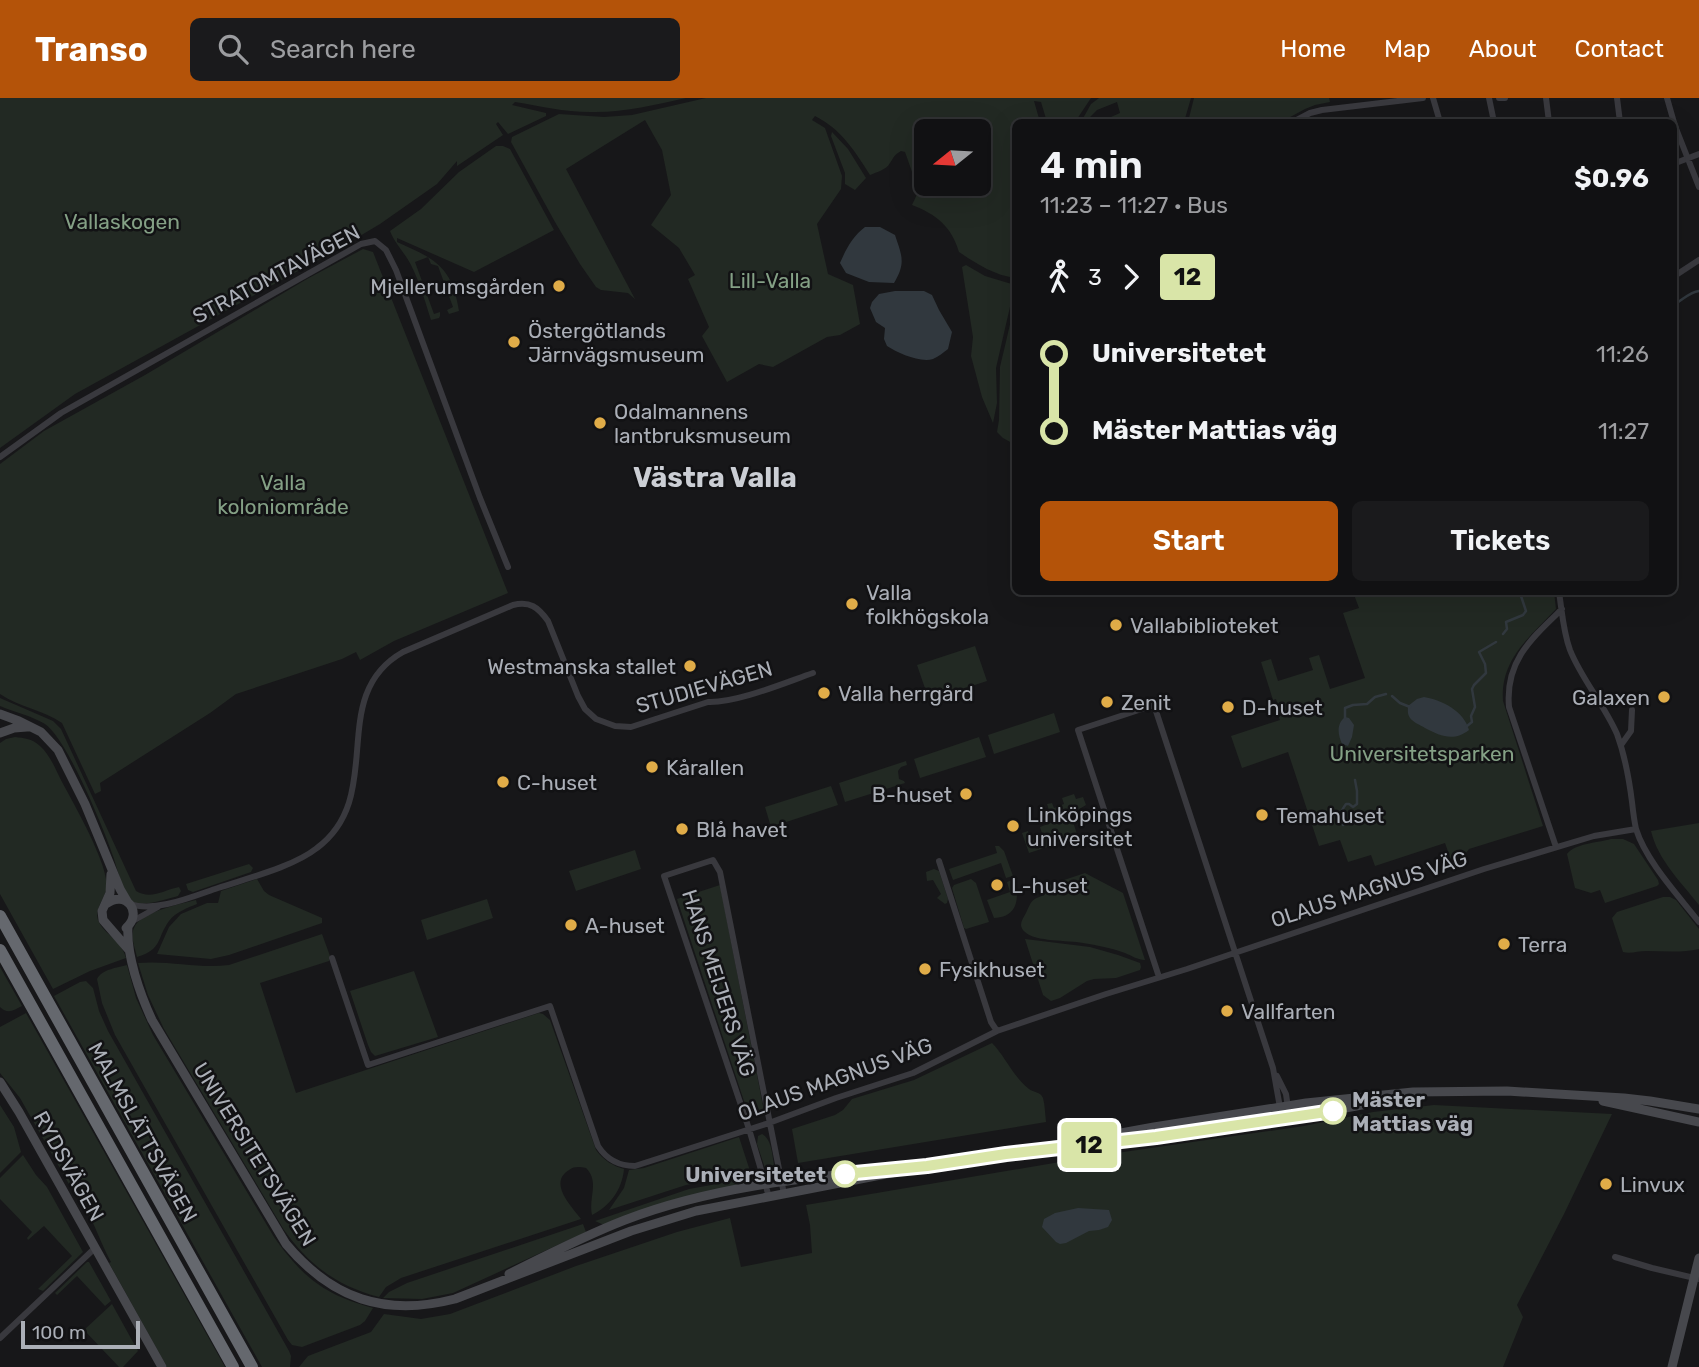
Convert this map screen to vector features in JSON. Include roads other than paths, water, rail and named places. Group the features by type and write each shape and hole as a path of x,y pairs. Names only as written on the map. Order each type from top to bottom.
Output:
{"highway":[{"name":"MALMSLÄTTSVÄGEN","path":"0,916 252,1367"},
{"name":"MALMSLÄTTSVÄGEN","path":"0,950 233,1367"}],"main road":[{"path":"0,714 33,727 47,736 62,758 133,911 130,924 120,930 111,929 102,916 110,893 111,867"},
{"path":"0,733 14,728 33,727"},
{"path":"106,904 116,899 128,902"},
{"name":"UNIVERSITETSVÄGEN","path":"130,924 130,951 142,996 152,1020 286,1244 323,1280 364,1300 393,1305 427,1306 455,1299 664,1220 696,1211 927,1166 1284,1107 1380,1094 1507,1091 1650,1101 1699,1109"},
{"name":"UNIVERSITETSVÄGEN","path":"111,929 130,951"},
{"name":"RYDSVÄGEN","path":"0,1082 162,1367"},
{"name":"RYDSVÄGEN","path":"0,1091 13,1101"},
{"name":"UNIVERSITETSVÄGEN","path":"1006,1154 1156,1137 1451,1091"},
{"name":"UNIVERSITETSVÄGEN","path":"1573,1095 1699,1122"},
{"name":"UNIVERSITETSVÄGEN","path":"455,1299 626,1220 692,1199 782,1182 927,1166"},
{"path":"1672,1367 1697,1279 1699,1258"}],"street":[{"path":"1299,119 1322,110 1423,98"},
{"path":"1433,98 1439,119"},
{"path":"1489,98 1493,119"},
{"path":"1546,98 1549,119"},
{"path":"1617,98 1620,119"},
{"path":"1667,98 1673,119"},
{"path":"1677,131 1699,187"},
{"path":"1677,162 1699,154"},
{"name":"STRATOMTAVÄGEN","path":"0,457 39,428 87,398 365,242 375,241 386,250 396,270 508,567"},
{"path":"1677,274 1699,260"},
{"path":"1560,595 1569,648 1603,706 1621,745 1628,771 1636,829 1644,848 1699,922"},
{"name":"STUDIEVÄGEN","path":"128,902 142,907 163,905 296,860 327,841 344,818 350,802 362,707 379,670 403,652 513,605 534,606 543,614 581,702 591,715 615,726 631,726 708,702 734,699 813,673"},
{"path":"1556,847 1509,708 1508,692 1516,660 1562,609"},
{"path":"1159,977 1077,730 1154,705 1273,1068 1286,1094 1286,1118"},
{"path":"1621,745 1631,731 1632,710"},
{"name":"OLAUS MAGNUS VÄG","path":"332,958 368,1065 550,1006 598,1146 612,1161 635,1166 913,1073 997,1031 1484,869 1594,836 1636,829"},
{"name":"HANS MEIJERS VÄG","path":"769,1197 749,1129 664,876 713,860 718,865 722,880 784,1194"},
{"path":"939,861 991,1022 997,1031"},
{"name":"STUDIEVÄGEN","path":"130,924 163,905"},
{"name":"RYDSVÄGEN","path":"0,1338 95,1248"},
{"path":"1615,1257 1697,1279"}],"waterway":[{"path":"1677,302 1699,291"},
{"path":"1503,634 1507,629 1506,622 1526,611 1523,595"},
{"path":"1467,726 1472,722 1471,716 1475,707 1472,689 1486,673 1479,652 1496,642"},
{"path":"1345,718 1345,708 1367,704 1375,697 1386,694"},
{"path":"1392,696 1410,707"},
{"path":"1343,825 1341,814 1344,807 1346,804 1353,807 1357,804 1355,780"}],"place":[{"name":"Mjellerumsgården","path":"559,286"},
{"name":"Östergötlands Järnvägsmuseum","path":"514,342"},
{"name":"Odalmannens lantbruksmuseum","path":"600,423"},
{"name":"Valla folkhögskola","path":"852,604"},
{"name":"Vallabiblioteket","path":"1116,625"},
{"name":"Westmanska stallet","path":"690,666"},
{"name":"Valla herrgård","path":"824,693"},
{"name":"Galaxen","path":"1664,697"},
{"name":"Zenit","path":"1107,702"},
{"name":"D-huset","path":"1228,707"},
{"name":"Kårallen","path":"652,767"},
{"name":"C-huset","path":"503,782"},
{"name":"B-huset","path":"966,794"},
{"name":"Temahuset","path":"1262,815"},
{"name":"Linköpings universitet","path":"1013,826"},
{"name":"Blå havet","path":"682,829"},
{"name":"L-huset","path":"997,885"},
{"name":"A-huset","path":"571,925"},
{"name":"Terra","path":"1504,944"},
{"name":"Fysikhuset","path":"925,969"},
{"name":"Vallfarten","path":"1227,1011"},
{"name":"Mäster Mattias väg","path":"1333,1111"},
{"name":"Universitetet","path":"845,1174"},
{"name":"Linvux","path":"1606,1184"}],"district":[{"name":"Västra Valla","path":"715,477"}],"park label":[{"name":"Vallaskogen","path":"122,221"},
{"name":"Lill-Valla","path":"770,280"},
{"name":"Valla koloniområde","path":"283,494"},
{"name":"Universitetsparken","path":"1422,753"}]}
